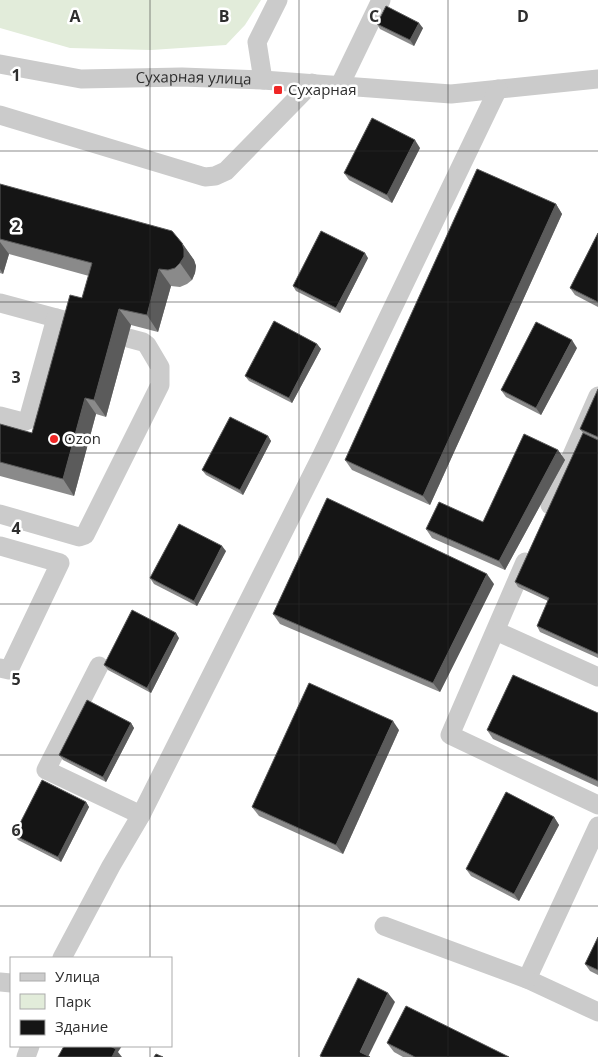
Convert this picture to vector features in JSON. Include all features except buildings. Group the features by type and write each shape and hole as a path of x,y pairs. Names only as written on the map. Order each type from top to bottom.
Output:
{"street":[{"path":"263,80 257,42 278,0"},
{"path":"340,85 381,0"},
{"name":"Сухарная улица","path":"0,64 81,79 182,77 263,80 451,94 598,79"},
{"path":"0,115 205,177 216,176 226,171 312,83"},
{"path":"63,957 111,866 141,815 322,455 498,89"},
{"path":"0,303 78,324"},
{"path":"0,416 23,422 28,420 56,318"},
{"path":"0,514 79,537 85,534 160,385 160,367 147,345 128,338"},
{"path":"543,522 598,396"},
{"path":"0,668 9,670 73,535"},
{"path":"0,546 60,563"},
{"path":"531,549 450,735 598,805"},
{"path":"496,631 598,677"},
{"path":"99,666 46,770 141,815"},
{"path":"527,979 598,826"},
{"path":"384,926 527,979 598,1012"}],"green space":[{"path":"0,0 261,0 245,25 226,45 151,50 70,48 0,28"}],"place":[{"name":"Сухарная","path":"278,90"},
{"name":"Ozon","path":"54,439"}]}
